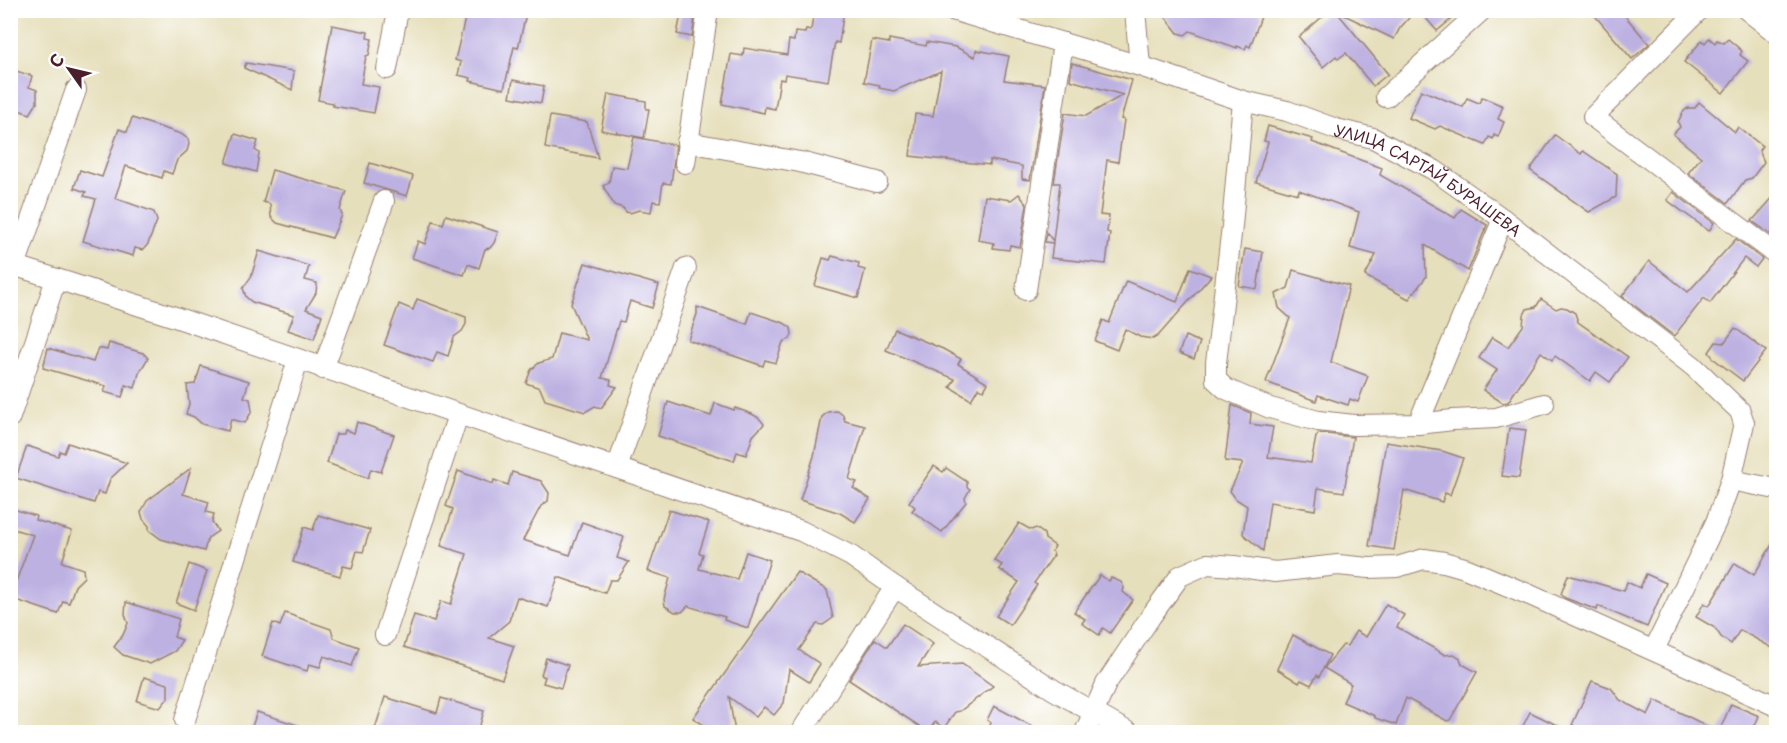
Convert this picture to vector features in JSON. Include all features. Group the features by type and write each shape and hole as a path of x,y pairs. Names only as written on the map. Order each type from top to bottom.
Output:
{"street":[{"path":"387,69 398,10"},
{"path":"685,163 708,10"},
{"name":"УЛИЦА САРТАЙ БУРАШЕВА","path":"952,10 1140,66 1243,100 1287,111 1336,129 1373,138 1434,170 1503,219 1693,366 1740,411 1744,423 1731,480 1716,522 1654,650"},
{"path":"1135,10 1140,66"},
{"path":"1386,97 1482,10"},
{"path":"1699,10 1593,117 1776,255"},
{"path":"1747,10 1776,33"},
{"path":"1026,290 1062,43"},
{"path":"76,90 13,265 801,531 851,556 895,587 1094,713 1128,732"},
{"path":"1243,100 1216,380 1226,389 1270,408 1318,421 1354,425 1418,424 1496,418 1544,404"},
{"path":"687,142 800,162 877,182"},
{"path":"323,369 384,201"},
{"path":"1418,424 1503,219"},
{"path":"617,468 686,268"},
{"path":"10,417 56,279"},
{"path":"185,720 298,360"},
{"path":"385,635 458,415"},
{"path":"1731,480 1776,489"},
{"path":"1085,732 1106,684 1180,576 1207,564 1275,572 1338,565 1369,568 1397,567 1424,559 1444,562 1465,568 1530,595 1776,706"},
{"path":"801,732 895,587"}],"building":[{"path":"467,10 527,10 518,48 514,47 504,89 470,81 471,78 458,75 461,62 455,60"},
{"path":"682,10 696,10 692,37 677,34"},
{"path":"814,10 844,10 839,43 835,42 828,81 785,74 784,80 780,79 775,109 765,107 764,113 722,104 731,54 743,56 744,48 787,55 789,40 794,41 795,32 805,33 806,29 811,30"},
{"path":"1160,10 1252,10 1262,14 1250,47 1247,45 1245,49 1190,31 1185,35 1178,33"},
{"path":"1330,10 1416,10 1400,28 1394,39 1336,11 1388,74 1373,86 1346,53 1338,59 1336,56 1323,67 1299,37"},
{"path":"1419,10 1462,10 1437,31"},
{"path":"1590,10 1620,10 1649,44 1632,59"},
{"path":"332,25 368,32 367,38 372,39 361,84 379,87 374,113 333,106 333,103 318,100"},
{"path":"1709,38 1715,43 1717,40 1724,43 1728,39 1742,51 1740,55 1748,61 1723,93 1684,62 1702,40 1705,43"},
{"path":"889,39 926,46 927,42 956,47 975,57 976,50 1009,56 1004,80 1045,85 1030,180 1022,179 1022,166 990,160 990,165 910,156 915,114 933,116 941,71 894,91 864,82 872,40 889,43"},
{"path":"246,63 294,71 292,90 244,68"},
{"path":"1072,63 1132,80 1121,119 1124,120 1118,162 1107,160 1100,215 1109,216 1107,232 1110,233 1106,264 1051,258 1053,243 1045,242 1047,233 1053,241 1060,183 1054,183 1065,113 1086,116 1123,95 1070,80"},
{"path":"10,69 32,76 29,87 37,90 37,103 30,114 10,107"},
{"path":"513,80 544,86 541,103 510,97"},
{"path":"1421,90 1463,107 1467,98 1479,103 1482,97 1503,106 1498,119 1504,122 1498,137 1494,135 1493,139 1489,137 1485,145 1440,126 1435,129 1409,118"},
{"path":"608,94 646,101 646,109 649,109 644,138 617,133 617,131 616,133 601,130"},
{"path":"1699,102 1735,132 1738,127 1762,146 1759,150 1764,162 1752,178 1745,180 1728,203 1688,173 1701,157 1673,134 1680,127 1678,122 1683,112 1688,108 1695,108"},
{"path":"550,116 587,122 598,158 545,148"},
{"path":"132,118 181,134 188,139 189,144 187,151 177,160 172,174 164,171 162,178 126,166 115,198 154,212 157,221 148,244 143,250 135,248 133,256 83,241 96,199 84,196 86,192 74,188 80,170 102,177 119,129 127,132"},
{"path":"1268,126 1313,139 1312,142 1382,168 1380,175 1455,218 1461,209 1487,225 1468,271 1425,245 1426,277 1409,299 1365,276 1376,255 1350,248 1359,212 1299,190 1298,194 1256,182 1268,142 1264,141"},
{"path":"235,134 258,141 255,150 259,153 256,172 226,163"},
{"path":"1555,135 1581,154 1583,151 1617,174 1616,197 1589,212 1530,170"},
{"path":"634,137 676,145 671,184 663,183 660,202 653,201 651,212 639,210 626,212 623,208 614,205 603,186 609,182 612,166 627,168"},
{"path":"370,163 413,176 407,196 364,183"},
{"path":"272,170 346,191 340,210 342,215 332,238 277,223 271,217 270,204 263,202"},
{"path":"1673,192 1714,223 1709,231 1667,200"},
{"path":"1019,194 1027,205 1020,247 1010,245 1009,250 993,248 994,243 978,240 985,196 1011,200"},
{"path":"1776,194 1776,231 1773,236 1752,221"},
{"path":"446,215 498,232 494,243 490,248 485,249 479,268 468,264 464,275 412,258 418,241 425,244 433,221 443,224"},
{"path":"1736,239 1762,259 1756,267 1744,258 1710,303 1704,298 1674,336 1622,296 1649,261 1688,292"},
{"path":"1245,249 1263,252 1257,289 1239,286"},
{"path":"259,251 309,266 305,280 317,283 316,293 306,309 322,315 314,339 288,330 294,315 252,302 246,297 243,288 251,277"},
{"path":"832,256 859,263 858,268 865,270 858,298 815,286 823,258 830,260"},
{"path":"585,263 659,285 652,308 630,301 624,322 619,321 602,378 611,380 610,385 617,387 601,408 595,406 585,412 545,400 540,388 526,383 531,370 539,363 552,359 559,333 587,340 571,304"},
{"path":"1190,268 1211,276 1158,336 1153,339 1140,337 1125,329 1117,350 1095,341 1103,320 1109,323 1126,281 1177,302"},
{"path":"1293,270 1349,286 1331,362 1368,376 1358,402 1350,399 1348,405 1318,395 1316,401 1266,382 1290,318 1279,308 1276,294 1288,288"},
{"path":"417,299 466,317 466,324 462,331 454,337 448,356 437,352 433,362 384,345 399,304 413,310"},
{"path":"1541,299 1556,309 1567,308 1575,313 1578,322 1628,357 1610,382 1596,372 1590,381 1555,356 1552,360 1541,352 1508,402 1503,403 1483,390 1497,370 1479,358 1492,337 1508,347 1523,326 1527,309 1536,307"},
{"path":"697,307 747,324 751,312 784,323 791,328 792,334 790,339 783,342 776,363 765,360 763,366 688,340 697,314"},
{"path":"1735,328 1766,351 1743,381 1714,359 1709,352 1716,342 1724,343"},
{"path":"895,329 961,359 958,364 988,383 984,390 978,388 971,400 950,387 955,379 886,350"},
{"path":"1185,336 1200,342 1194,359 1179,353"},
{"path":"109,343 143,353 148,358 139,373 135,388 126,385 122,397 104,392 106,386 43,368 48,348 93,362 98,348 107,350"},
{"path":"201,366 249,381 244,397 250,399 252,411 245,423 231,419 228,431 202,424 186,414 189,404 187,385 195,384"},
{"path":"668,402 711,416 715,403 752,414 764,424 753,436 746,455 737,452 734,461 658,436"},
{"path":"1232,405 1251,413 1250,424 1273,427 1268,457 1311,463 1316,437 1319,433 1353,437 1344,492 1318,488 1315,510 1270,502 1263,551 1243,534 1247,506 1236,499 1230,491 1243,463 1225,461"},
{"path":"837,411 843,415 845,421 865,426 849,479 857,482 853,488 870,499 855,522 840,513 800,500 814,456 822,417 828,412"},
{"path":"357,422 394,435 381,472 371,469 368,478 327,463 336,434 344,434 345,430 354,433"},
{"path":"1509,428 1526,430 1519,478 1502,476"},
{"path":"1386,442 1442,451 1463,458 1450,495 1445,493 1442,502 1404,490 1394,550 1369,546"},
{"path":"68,443 127,463 110,479 105,494 98,492 94,503 16,478 27,446 58,456 60,451 64,453"},
{"path":"934,466 943,472 946,468 967,482 967,487 970,489 965,498 966,502 942,532 912,511 915,507 909,502"},
{"path":"191,468 183,494 209,502 206,512 214,514 212,522 218,531 208,538 204,551 161,539 149,530 141,512 147,501"},
{"path":"458,471 493,484 494,480 508,485 512,472 541,481 549,493 548,501 541,506 523,540 570,555 582,522 624,537 617,558 629,562 617,580 610,580 605,593 558,577 548,607 517,597 509,621 489,638 514,646 502,679 404,647 414,615 434,621 441,601 451,604 467,554 441,546 453,509 446,506"},
{"path":"10,508 36,516 35,520 72,531 62,562 83,569 84,577 75,586 69,603 63,601 58,614 10,598 33,535 10,528"},
{"path":"669,510 709,522 699,553 703,554 699,569 737,579 746,552 770,560 748,628 724,620 725,617 688,606 682,612 675,612 665,606 664,599 670,578 648,571"},
{"path":"318,515 370,530 363,552 357,551 352,568 343,566 340,576 293,562 304,527 313,530"},
{"path":"1019,523 1031,530 1036,528 1055,546 1052,551 1054,555 1034,583 1037,585 1010,625 996,616 1019,582 999,569 1002,565 994,560"},
{"path":"1776,538 1776,650 1740,630 1731,644 1721,637 1715,628 1696,617 1704,603 1709,606 1735,563 1754,575"},
{"path":"189,564 207,571 194,610 176,603"},
{"path":"797,572 827,590 833,618 823,625 817,624 799,650 820,664 809,682 789,669 784,703 774,715 764,707 756,717 729,697 735,732 715,732 693,718"},
{"path":"1646,574 1666,583 1647,627 1598,606 1597,610 1565,598 1561,594 1568,575 1624,591 1627,582 1640,588"},
{"path":"1100,575 1109,581 1111,578 1121,582 1123,592 1133,600 1110,633 1103,628 1099,635 1082,623 1085,619 1074,612"},
{"path":"126,602 179,619 174,637 182,640 175,651 150,664 123,655 114,647 128,623 125,614"},
{"path":"1386,604 1404,615 1397,627 1445,655 1454,654 1460,658 1462,664 1477,672 1450,720 1447,721 1406,698 1396,725 1375,718 1343,702 1351,684 1324,668 1343,645 1347,646 1356,631 1366,637"},
{"path":"285,613 331,629 334,638 359,647 352,666 324,656 320,667 309,664 307,671 262,656 273,623 280,626"},
{"path":"903,624 933,644 918,667 962,664 993,686 960,711 955,712 944,728 935,722 928,732 849,680 875,639 887,647"},
{"path":"1293,635 1330,655 1319,677 1317,675 1311,685 1301,680 1299,683 1277,669"},
{"path":"546,658 568,665 561,688 543,683 545,677 541,675"},
{"path":"144,677 168,684 168,698 160,708 137,701"},
{"path":"1592,681 1611,688 1620,700 1648,715 1655,700 1719,732 1590,732 1572,725"},
{"path":"385,697 437,713 441,698 484,711 478,732 374,732"},
{"path":"1731,704 1759,716 1752,732 1719,732"},
{"path":"994,706 1043,732 986,732 991,723 987,720"},
{"path":"257,712 310,729 310,732 250,732"},
{"path":"1530,712 1571,732 1520,732"}]}
